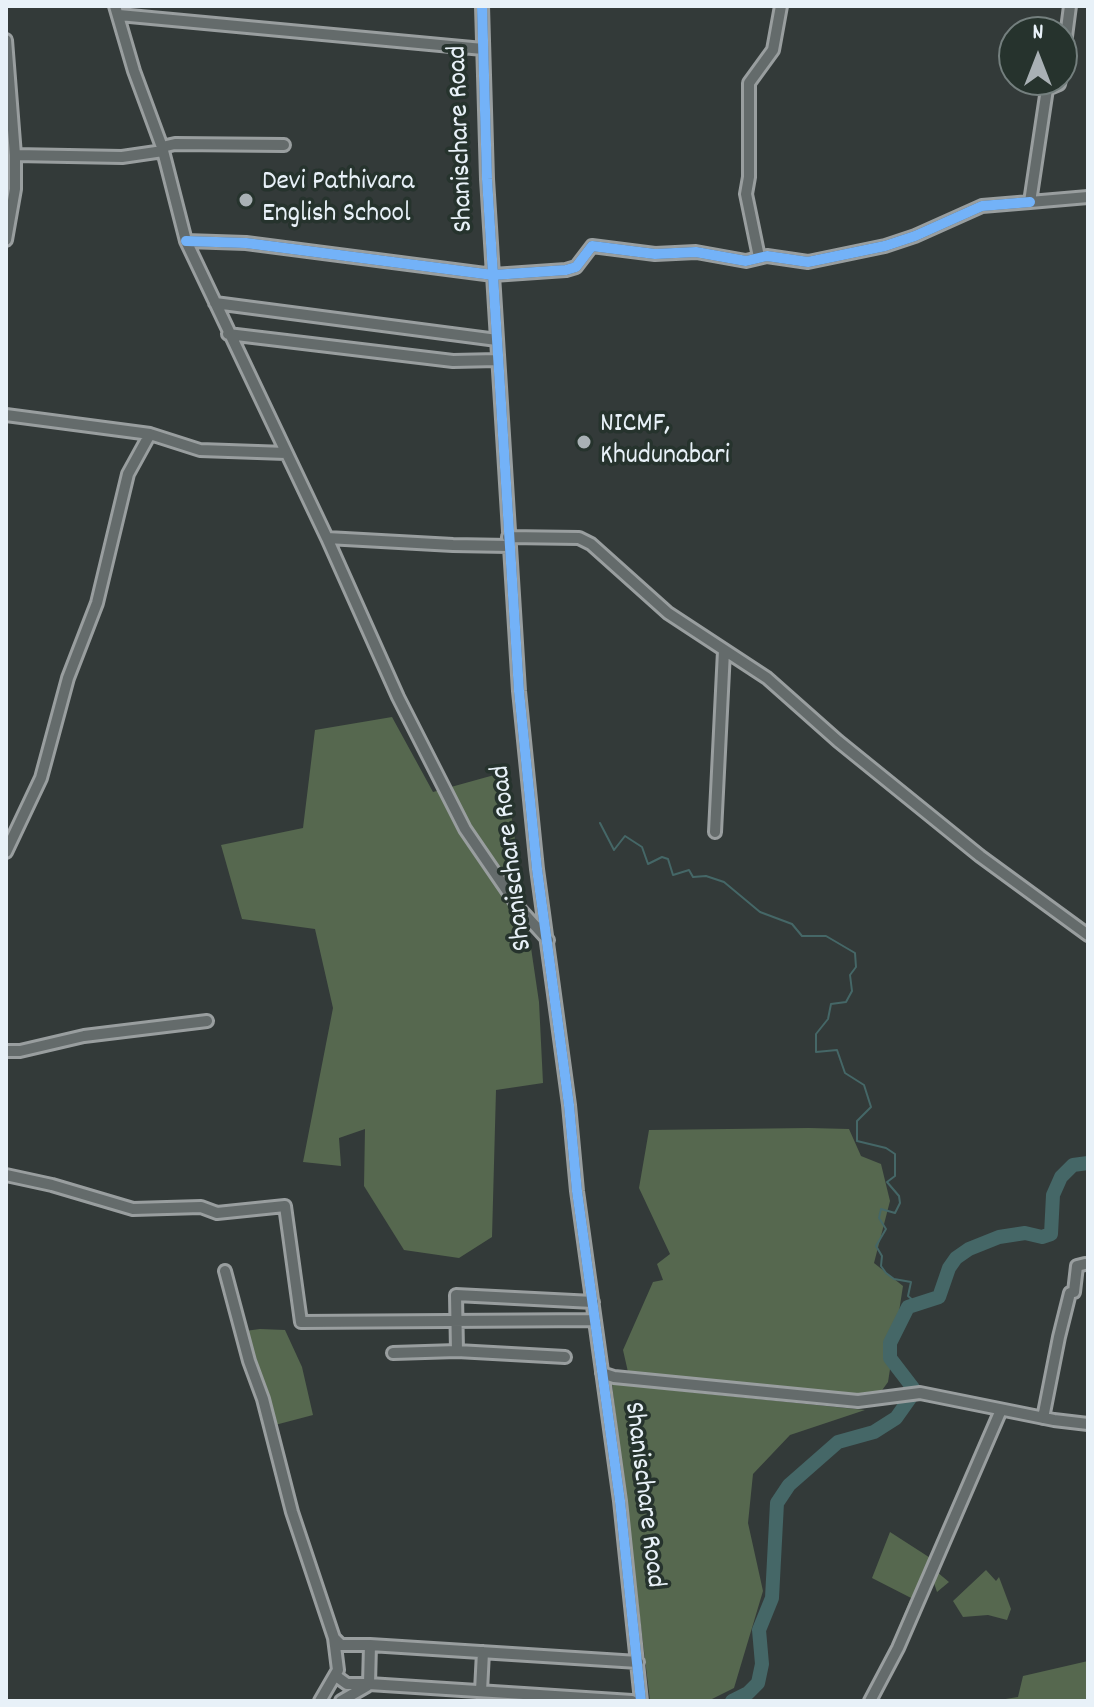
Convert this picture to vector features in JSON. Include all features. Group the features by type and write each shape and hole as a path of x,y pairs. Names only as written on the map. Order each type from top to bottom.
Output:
{"street":[{"name":"Shanischare Road","path":"482,6 497,360 519,691 537,869 620,1501 641,1701"},
{"path":"759,257 746,194 749,177 749,83 773,50 781,6"},
{"path":"483,49 117,10 134,71 162,149 186,241 228,334 327,538 398,697 465,829 502,886 548,940"},
{"path":"6,40 15,155 15,189 6,240"},
{"path":"1030,202 1046,96"},
{"path":"15,155 122,157 175,144 284,145"},
{"path":"186,241 246,243 294,252 493,275 566,270 576,267 592,246 655,254 696,252 746,261 767,256 808,262 885,246 982,206 1088,197"},
{"path":"215,303 497,340"},
{"path":"228,334 453,361 497,360"},
{"path":"6,415 150,434 200,450 286,453"},
{"path":"6,852 41,778 68,678 97,603 128,474 150,434"},
{"path":"327,538 453,545 579,538 591,544 668,613 767,678 838,741 980,856 1088,935"},
{"path":"715,832 724,651"},
{"path":"6,1051 20,1051 84,1036 207,1021"},
{"path":"6,1175 133,1209 201,1207 217,1213 285,1206 301,1322 595,1320"},
{"path":"1043,1418 1066,1308 1070,1293 1074,1292 1077,1266 1085,1264"},
{"path":"225,1271 292,1512 334,1638 336,1676 320,1701"},
{"path":"457,1351 456,1295 593,1302"},
{"path":"393,1353 457,1351 565,1357"},
{"path":"602,1373 645,1381 858,1401 920,1393 1088,1424"},
{"path":"870,1701 898,1648 1001,1410"},
{"path":"334,1638 341,1645 638,1662"},
{"path":"369,1684 370,1645"},
{"path":"481,1691 483,1652"},
{"path":"336,1676 347,1684 632,1701"},
{"path":"341,1701 369,1684"}],"green space":[{"path":"392,717 433,792 505,772 539,1002 543,1083 496,1090 492,1237 459,1258 404,1250 364,1186 365,1129 339,1138 341,1166 303,1162 333,1008 315,929 242,919 221,845 303,828 315,730"},
{"path":"849,1129 861,1156 881,1164 890,1201 874,1263 903,1286 888,1382 880,1393 842,1393 628,1372 623,1350 653,1282 663,1280 657,1264 670,1254 639,1188 649,1130"},
{"path":"285,1330 302,1367 313,1415 275,1425 245,1331"},
{"path":"612,1384 865,1410 790,1435 753,1474 748,1523 763,1591 734,1688 708,1701 650,1701"},
{"path":"890,1532 935,1561 933,1575 937,1572 949,1582 937,1592 932,1577 925,1604 922,1604 903,1642 895,1636 910,1600 917,1601 872,1578"},
{"path":"986,1570 996,1581 999,1577 1011,1609 1007,1620 988,1615 963,1617 953,1601"},
{"path":"1088,1661 1088,1701 993,1701 1018,1697 1023,1676"}],"waterway":[{"path":"600,823 614,850 625,836 642,847 648,864 662,857 668,859 673,875 689,870 693,877 706,876 724,882 760,912 792,924 802,936 826,936 855,953 856,967 850,975 852,991 846,1002 831,1004 828,1019 816,1034 816,1052 837,1050 845,1073 864,1085 871,1107 857,1121 857,1141 886,1148 895,1154 895,1176 887,1182 899,1196 900,1203 895,1213 881,1209 879,1218 886,1229 876,1246 886,1273 894,1279 911,1282 908,1296 916,1303"},
{"path":"732,1701 748,1693 758,1683 762,1664 759,1630 772,1598 777,1503 789,1485 838,1442 874,1432 896,1418 913,1394 913,1388 890,1358 890,1343 908,1307 939,1297 949,1268 956,1258 969,1249 999,1237 1025,1233 1042,1237 1051,1234 1053,1195 1061,1177 1073,1165 1088,1163"}],"cycle path":[{"path":"482,6 487,179 519,691 537,869 620,1501 641,1701"},
{"path":"186,241 246,243 493,275 566,270 576,267 592,246 655,254 696,252 746,261 767,256 808,262 885,246 982,206 1030,202"}],"place":[{"name":"Devi Pathivara English School","path":"246,200"},
{"name":"NICMF, Khudunabari","path":"584,442"}]}
